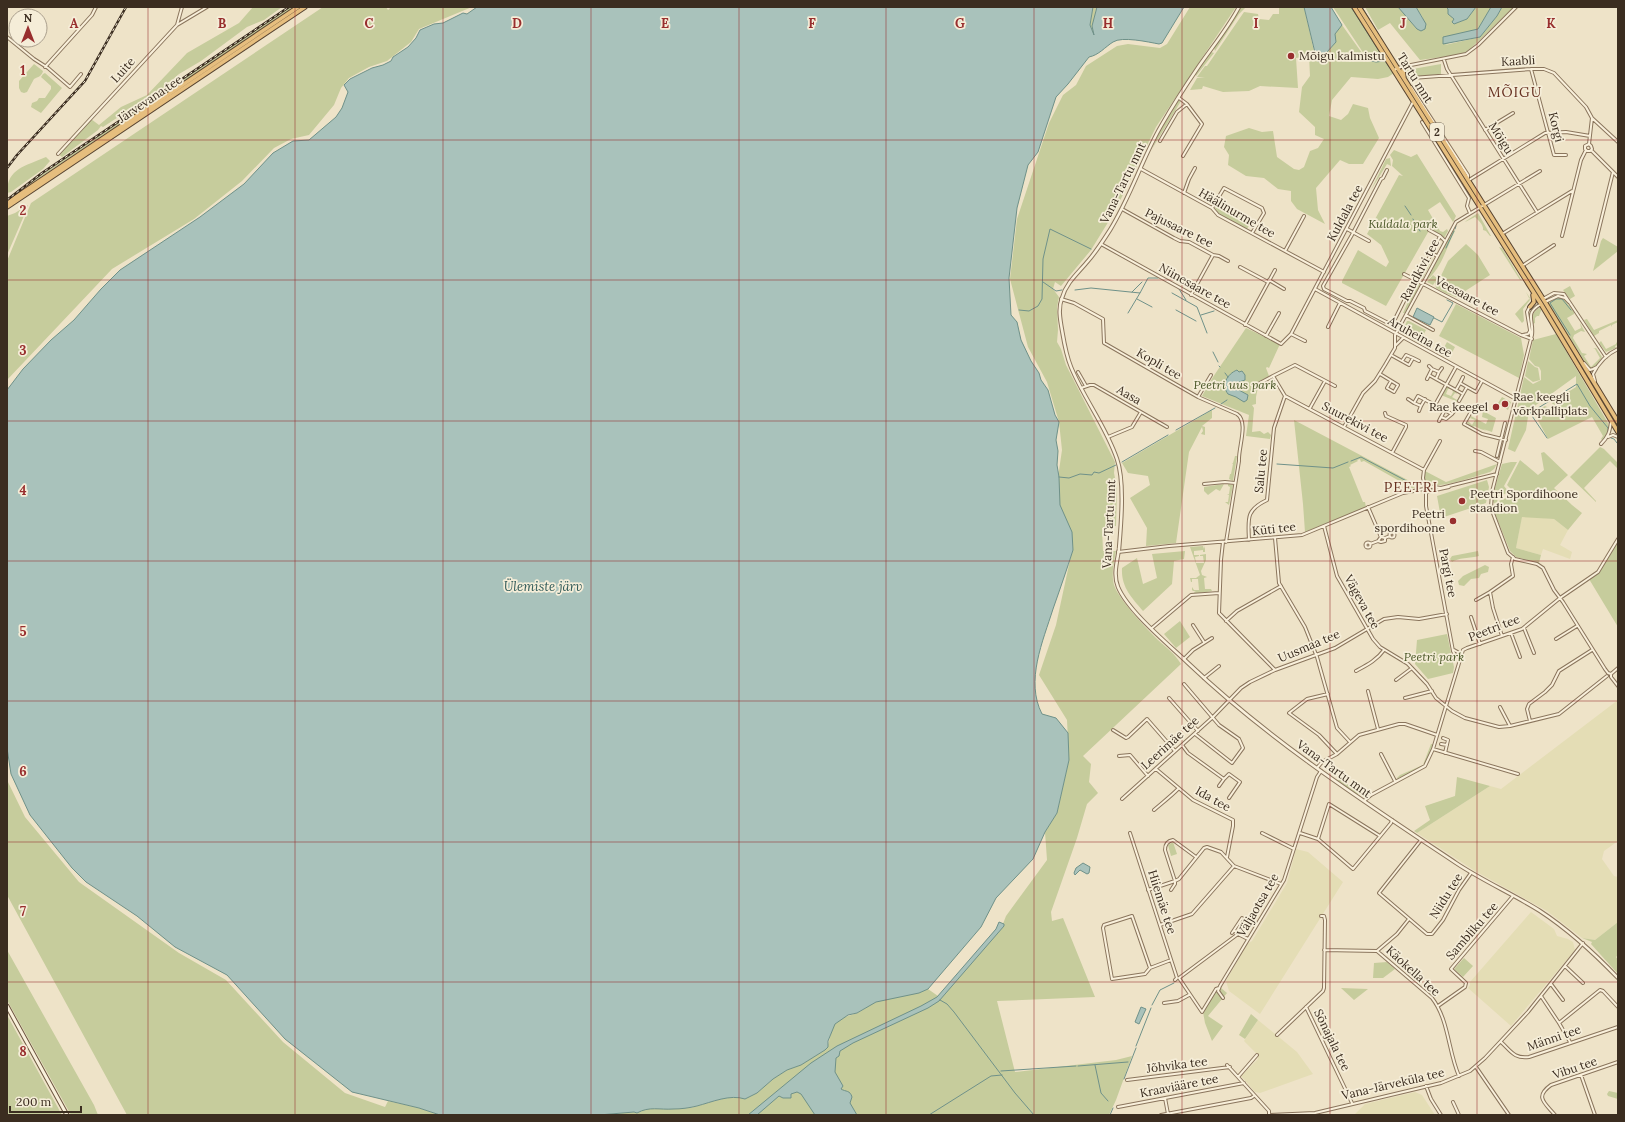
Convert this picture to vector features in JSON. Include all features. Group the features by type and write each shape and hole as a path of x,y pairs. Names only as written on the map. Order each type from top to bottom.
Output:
{"highway":[{"name":"Järvevana tee","path":"7,203 298,7"},
{"name":"Järvevana tee","path":"7,207 305,7"},
{"name":"Tartu mnt","path":"1354,7 1404,79 1468,180 1540,302"},
{"name":"Tartu mnt","path":"1359,7 1414,101 1462,178 1502,234 1544,300"},
{"path":"1404,79 1403,71 1408,66"},
{"path":"1530,306 1534,300 1531,288"},
{"name":"2","path":"1544,300 1618,422"},
{"name":"2","path":"1540,302 1618,432"}],"main road":[{"path":"7,1006 66,1115"}],"street":[{"path":"45,67 92,15 96,7"},
{"path":"177,25 182,7"},
{"name":"Luite","path":"58,154 177,25 208,7"},
{"name":"Vana-Tartu mnt","path":"1239,7 1220,39 1199,66 1178,98 1158,132 1122,209 1101,244 1069,283 1061,299 1060,314 1071,368 1108,437 1119,463 1121,496 1116,576 1118,587 1130,604 1184,659 1204,678 1274,737 1363,802 1471,873 1542,912 1583,943 1618,978"},
{"path":"1396,69 1463,56 1472,51 1516,7"},
{"path":"7,37 34,60 70,87 81,74"},
{"name":"Mõigu","path":"1444,60 1485,130 1537,212"},
{"name":"Kaabli","path":"1412,78 1544,68 1554,72 1586,107 1592,118 1618,142"},
{"name":"Korgi","path":"1531,69 1554,155 1566,155"},
{"path":"1178,98 1187,104 1202,124 1183,156"},
{"name":"Kuldala tee","path":"1281,344 1291,334 1414,101"},
{"path":"1160,141 1178,110 1187,104"},
{"path":"1485,130 1513,113"},
{"path":"1592,118 1589,144 1592,146 1591,150 1618,177"},
{"path":"1422,122 1469,198 1468,206 1470,213"},
{"path":"1462,178 1468,180 1535,139 1549,133 1566,132 1590,136"},
{"path":"1562,236 1581,160 1586,150 1585,146 1589,144"},
{"path":"1586,150 1591,150"},
{"path":"1184,193 1195,168"},
{"name":"Häälinurme tee","path":"1141,169 1212,208 1218,215 1328,276"},
{"path":"1387,170 1328,276 1323,286 1324,288 1363,308 1365,311 1390,325 1393,324 1406,296 1432,253 1440,236"},
{"name":"Raudkivi tee","path":"1396,334 1456,222 1540,172"},
{"path":"1595,245 1613,172"},
{"path":"1212,208 1224,188 1262,208 1264,212 1252,233"},
{"path":"1368,190 1374,192"},
{"path":"1502,234 1573,191"},
{"name":"Pajusaare tee","path":"1122,209 1174,238 1180,241 1189,242 1213,255 1219,256 1228,262"},
{"path":"1357,210 1363,213"},
{"path":"1285,251 1304,216"},
{"path":"1347,229 1368,241"},
{"path":"1429,230 1446,241"},
{"name":"Niinesaare tee","path":"1101,244 1281,344"},
{"path":"1522,266 1554,245"},
{"path":"1432,253 1437,256"},
{"path":"1333,254 1339,257"},
{"path":"1191,295 1213,255"},
{"path":"1240,267 1284,288"},
{"path":"1245,325 1275,270"},
{"name":"Veesaare tee","path":"1404,274 1521,335 1532,338"},
{"name":"Aruheina tee","path":"1315,289 1516,399"},
{"path":"1532,338 1527,312 1530,306 1544,300 1554,293 1560,293 1566,296 1606,357"},
{"path":"1337,301 1339,297"},
{"name":"Kopli tee","path":"1061,299 1074,303 1103,319 1104,343 1198,397 1237,414 1243,420 1235,483 1225,542 1218,611 1275,670"},
{"path":"1540,302 1531,313 1533,332 1532,338 1492,492 1491,508 1506,550 1512,557 1520,561 1537,564 1543,568 1554,590 1592,650 1618,686"},
{"path":"1328,327 1340,303"},
{"path":"1362,316 1365,311"},
{"path":"1266,336 1279,313"},
{"path":"1406,316 1434,330"},
{"path":"1381,326 1384,321"},
{"path":"1521,335 1528,334 1531,330"},
{"path":"1291,334 1305,341"},
{"path":"1344,427 1363,393 1371,386 1380,374 1391,355 1395,346 1396,334"},
{"path":"1395,346 1403,338"},
{"path":"1581,361 1590,370 1594,370 1606,357 1618,349"},
{"path":"1402,361 1406,354 1418,361"},
{"path":"1391,355 1409,365 1413,358"},
{"name":"Suurekivi tee","path":"1260,383 1294,365 1335,386"},
{"path":"1429,366 1439,372"},
{"path":"1598,366 1593,376 1599,392"},
{"path":"1435,405 1456,367"},
{"path":"1436,379 1442,368"},
{"path":"1427,379 1432,369"},
{"path":"1078,372 1086,386 1081,388"},
{"path":"1380,374 1398,385 1394,392 1387,388 1391,381"},
{"path":"1198,397 1211,375"},
{"path":"1273,376 1285,396"},
{"path":"1429,376 1463,394"},
{"path":"1456,390 1463,377"},
{"name":"Suurekivi tee","path":"1310,408 1324,381"},
{"path":"1460,383 1476,392 1482,381"},
{"name":"Aasa","path":"1086,386 1094,385 1167,427"},
{"path":"1459,401 1467,387"},
{"name":"Suurekivi tee","path":"1285,396 1424,470"},
{"name":"Salu tee","path":"1249,540 1249,516 1256,506 1267,500 1275,426 1285,396"},
{"path":"1414,403 1418,396 1452,414"},
{"path":"1408,399 1421,406"},
{"path":"1419,410 1425,399"},
{"path":"1441,417 1446,419 1456,409"},
{"path":"1439,421 1445,410"},
{"path":"1472,410 1464,424 1482,434 1506,440"},
{"path":"1108,437 1132,427 1141,412"},
{"name":"Suurekivi tee","path":"1385,413 1386,416 1406,425 1392,452"},
{"path":"1601,444 1608,437 1611,429 1611,420"},
{"path":"1497,456 1505,423"},
{"path":"1608,437 1613,435 1618,437"},
{"path":"1440,441 1424,470 1422,478 1425,488 1428,491 1440,490 1497,474"},
{"path":"1475,451 1482,452 1500,462"},
{"path":"1204,484 1225,482 1235,483"},
{"path":"1425,488 1451,486"},
{"name":"Küti tee","path":"1118,552 1178,545 1302,535 1403,493 1425,488"},
{"name":"Pargi tee","path":"1428,491 1426,506 1454,650"},
{"path":"1368,507 1380,538"},
{"name":"Vägeva tee","path":"1324,526 1337,576 1376,644 1412,668 1432,691 1436,698 1465,718 1499,727 1530,722 1559,714 1618,668"},
{"path":"1380,538 1390,536"},
{"path":"1274,538 1278,581 1303,621 1317,657 1337,728 1350,742"},
{"path":"1370,544 1378,541 1385,541 1385,538"},
{"name":"Peetri tee","path":"1363,802 1371,795 1425,766 1433,749 1447,706 1461,654 1467,648 1524,628 1560,598 1598,572 1618,539"},
{"path":"1476,600 1513,576 1511,564 1512,557"},
{"path":"1226,621 1237,611 1281,586"},
{"path":"1490,592 1493,608 1502,636"},
{"path":"1152,628 1191,595 1219,593"},
{"name":"Uusmaa tee","path":"1230,700 1244,686 1275,670 1335,648 1382,620 1390,618 1419,619 1447,614"},
{"path":"1471,617 1480,644"},
{"path":"1193,625 1204,642"},
{"path":"1556,638 1578,626"},
{"path":"1524,628 1534,653"},
{"path":"1511,633 1520,657"},
{"path":"1184,659 1193,650 1212,638"},
{"path":"1356,670 1378,658 1384,650"},
{"path":"1454,650 1461,654"},
{"path":"1454,650 1454,654 1460,658"},
{"path":"1530,722 1527,709 1529,704 1552,685 1559,671 1592,650"},
{"path":"1204,678 1218,666"},
{"path":"1396,680 1412,668"},
{"path":"1184,684 1219,725 1239,739 1243,748 1232,763 1194,734"},
{"path":"1368,691 1378,729"},
{"path":"1405,698 1432,691"},
{"path":"1328,694 1307,699 1289,713 1319,735 1337,754"},
{"path":"1169,698 1198,731"},
{"name":"Leerimäe tee","path":"1122,799 1198,731 1230,700"},
{"path":"1500,707 1510,726"},
{"path":"1113,730 1126,738 1147,719 1175,751"},
{"path":"1317,768 1322,762 1337,754 1359,735 1378,729 1401,723 1437,735"},
{"path":"1443,738 1448,740 1444,753"},
{"path":"1441,744 1447,745"},
{"path":"1182,745 1188,753 1224,779"},
{"path":"1433,749 1518,774"},
{"path":"1381,754 1396,781"},
{"path":"1119,756 1130,755 1148,776"},
{"name":"Ida tee","path":"1156,769 1198,803 1233,820 1227,857"},
{"name":"Väljaotsa tee","path":"1202,1012 1216,989 1219,988 1282,884 1317,777 1321,771"},
{"path":"1219,786 1229,774 1240,782 1229,798"},
{"path":"1154,810 1163,802 1167,801 1178,788"},
{"path":"1318,839 1329,804 1380,836"},
{"path":"1299,833 1318,839 1353,869 1392,820"},
{"name":"Hiiemäe tee","path":"1130,833 1177,978 1202,1012"},
{"path":"1262,833 1294,849"},
{"path":"1171,890 1175,884 1175,881 1165,850 1165,846 1168,842 1173,840 1196,858"},
{"name":"Niidu tee","path":"1421,840 1379,893 1426,934 1432,934 1443,920 1459,890 1471,873"},
{"path":"1148,890 1179,879 1204,848 1207,847 1219,850 1234,866 1282,884"},
{"path":"1160,925 1192,914 1234,866"},
{"name":"Sambliku tee","path":"1438,1006 1465,987 1466,983 1451,969 1512,896"},
{"path":"1150,968 1133,917 1129,916 1104,924 1103,928 1112,979 1145,974 1150,968 1171,960"},
{"path":"1277,1035 1323,991 1325,920 1324,916 1320,916"},
{"path":"1232,933 1242,918"},
{"path":"1377,951 1397,934 1409,919"},
{"path":"1234,930 1238,934 1248,939"},
{"path":"1177,978 1238,934"},
{"name":"Vana-Järveküla tee","path":"1269,1115 1315,1113 1426,1086 1459,1076 1476,1066 1501,1041 1541,996 1583,943"},
{"name":"Käokella tee","path":"1324,950 1377,951 1432,998 1438,1006 1448,1034 1453,1062 1459,1076"},
{"path":"1565,966 1583,983"},
{"path":"1550,984 1563,1000"},
{"path":"1219,988 1219,993 1223,998"},
{"name":"Männi tee","path":"1559,1023 1600,990 1603,991 1618,1007"},
{"path":"1164,1003 1178,1001 1189,994"},
{"path":"1541,996 1570,1042"},
{"name":"Sõnajala tee","path":"1306,1007 1352,1103"},
{"name":"Männi tee","path":"1501,1041 1516,1057 1521,1058 1529,1057 1618,1027"},
{"path":"1238,1077 1257,1055"},
{"name":"Vibu tee","path":"1555,1115 1542,1099 1542,1094 1551,1085 1618,1062"},
{"path":"1227,1065 1268,1111 1269,1115"},
{"path":"1476,1066 1509,1115"},
{"name":"Jõhvika tee","path":"1127,1080 1230,1067"},
{"path":"1581,1075 1596,1115"},
{"name":"Kraaviääre tee","path":"1118,1107 1244,1083"},
{"path":"1426,1086 1431,1099 1441,1115"},
{"path":"1161,1115 1251,1098 1254,1096"},
{"path":"1165,1098 1168,1114"},
{"path":"1453,1102 1459,1115"}],"shaded area":[{"path":"1522,516 1554,519 1568,530 1560,545 1572,552 1570,559 1543,549 1541,555 1516,548"},
{"path":"1618,700 1618,841 1604,851 1602,859 1614,876 1618,877 1618,922 1595,940 1582,938 1547,911 1475,871 1417,833 1490,786 1501,789"},
{"path":"1296,849 1308,852 1343,882 1260,1014 1229,991 1226,981 1247,944 1252,941 1287,883"},
{"path":"1531,912 1554,929 1557,936 1573,942 1575,950 1511,1026 1468,988 1470,982"},
{"path":"1258,1020 1297,1052 1313,1074 1260,1093 1255,1092 1241,1076 1258,1059 1257,1054 1244,1041"},
{"path":"1415,1092 1422,1095 1435,1115 1354,1115 1365,1104"}],"green space":[{"path":"253,7 282,7 264,20 247,27 201,61 179,74 164,87 103,127 101,126 98,130 62,157 58,154 91,119 99,125 121,107 147,95 187,53 239,23"},
{"path":"290,7 294,7 14,195 47,171"},
{"path":"323,7 386,7 388,10 391,7 472,7 419,29 411,42 387,61 369,67 349,78 341,88 334,105 309,135 291,139 274,148 242,181 194,219 112,269 7,380 7,261 31,203"},
{"path":"1093,7 1097,7 1094,35 1090,25"},
{"path":"1190,7 1236,7 1156,127 1115,211 1091,250 1061,286 1055,282 1053,289 1059,297 1057,307 1057,342 1066,365 1115,462 1114,473 1117,488 1116,526 1102,528 1103,551 1116,551 1113,572 1114,585 1121,598 1133,614 1179,660 1181,664 1083,756 1091,764 1089,782 1098,793 1087,804 1077,838 1051,912 1052,921 1063,918 1095,997 997,1001 1015,1072 1116,1060 1132,1056 1109,1115 599,1115 637,1113 657,1108 688,1108 726,1098 745,1099 757,1093 773,1079 787,1070 801,1065 825,1050 833,1027 842,1018 860,1012 882,1000 928,989 938,996 1001,929 1006,916 1047,860 1045,832 1057,813 1069,760 1067,720 1039,675 1056,625 1073,546 1055,498 1062,450 1059,422 1047,382 1028,347 1010,279 1017,219 1049,123 1063,95 1076,85 1086,66 1117,46 1128,44 1160,48 1167,44"},
{"path":"1240,7 1246,7 1239,14 1215,51 1214,48"},
{"path":"1279,7 1304,7 1318,62 1336,42 1334,34 1342,25 1367,60 1369,59 1364,54 1333,7 1352,7 1394,73 1388,77 1378,79 1351,77 1332,100 1329,116 1341,120 1348,114 1353,104 1368,108 1370,118 1379,138 1363,164 1349,164 1340,160 1316,188 1318,210 1325,224 1297,209 1291,201 1291,191 1278,189 1264,178 1246,176 1228,165 1229,155 1224,147 1226,136 1249,128 1262,132 1273,131 1277,157 1294,169 1299,170 1304,167 1310,151 1318,148 1324,139 1315,135 1315,127 1299,112 1302,87 1310,76 1309,56 1296,58 1298,88 1260,86 1249,91 1223,92 1203,86 1202,89 1190,90 1197,78 1205,78 1197,77 1205,66 1207,66 1244,12 1258,14 1259,19 1269,20 1273,14 1279,14"},
{"path":"1365,7 1398,7 1417,29 1423,18 1416,7 1446,7 1457,23 1467,19 1476,7 1491,7 1478,29 1445,45 1480,37 1497,16 1502,7 1514,7 1467,52 1457,55 1420,60 1390,23 1378,30"},
{"path":"1211,52 1214,53 1196,76 1195,74"},
{"path":"34,64 43,71 42,74 34,79 27,92 21,92 19,88 19,81"},
{"path":"1441,64 1441,74 1412,77 1409,79 1406,75 1407,70"},
{"path":"45,73 62,88 41,113 31,107 32,103 37,101 39,98 45,98 51,89 51,86 41,77"},
{"path":"1178,101 1181,101 1152,149 1160,131"},
{"name":"Kuldala park","path":"1394,150 1411,157 1417,154 1456,216 1453,222 1440,202 1428,210 1440,231 1443,232 1447,229 1448,231 1444,238 1431,229 1431,227 1386,306 1342,283 1342,281 1358,250 1386,267 1389,262 1381,245 1367,234 1399,175 1403,176 1392,166 1393,160 1390,155"},
{"path":"46,157 50,161 43,169 11,192 7,193 10,178 14,173 25,166"},
{"path":"1390,158 1391,166 1387,164 1371,190 1386,159"},
{"path":"1217,202 1252,220 1247,229 1219,214 1215,208"},
{"path":"28,205 26,211 7,255 7,216"},
{"path":"1478,213 1491,236 1483,230 1482,224 1475,217 1465,222"},
{"path":"1453,230 1455,231 1440,264 1426,281"},
{"path":"1603,238 1618,247 1618,251 1593,271 1601,241"},
{"path":"1466,244 1478,255 1490,275 1456,297 1436,288 1435,282 1433,285 1427,282 1433,275 1439,280 1448,261"},
{"path":"1499,247 1502,248 1522,281 1520,280"},
{"path":"1434,256 1422,280 1419,280 1424,271"},
{"path":"1419,283 1420,285 1405,313 1403,313 1410,295 1412,295"},
{"path":"1570,286 1575,296 1570,299 1563,290"},
{"path":"1559,297 1565,300 1574,312 1574,314 1567,318 1575,331 1581,328 1580,323 1585,332 1581,331 1574,335 1573,338 1582,353 1587,354 1584,356 1591,367 1600,358 1595,349 1593,349 1596,348 1602,357 1595,368 1591,369 1588,367 1548,302"},
{"path":"1529,299 1530,300 1523,309 1524,321 1522,323 1515,314"},
{"path":"1456,304 1521,338 1524,355 1519,378 1439,336"},
{"path":"1540,307 1542,308 1539,316 1535,318 1535,323 1533,324 1533,314"},
{"path":"1587,319 1594,330 1618,320 1618,322 1612,325 1612,327 1611,325 1599,331 1599,333 1594,336 1584,320"},
{"path":"1407,321 1426,330 1419,343 1407,336 1404,328"},
{"name":"Peetri uus park","path":"1246,328 1280,344 1269,368 1266,368 1269,376 1259,382 1256,404 1252,405 1254,408 1252,432 1260,431 1264,434 1268,432 1271,435 1270,439 1246,436 1249,415 1202,396"},
{"path":"1556,334 1608,423 1608,433 1603,441 1601,439 1603,436 1592,417 1548,439 1534,413 1545,406 1549,408 1553,406 1552,402 1576,387 1576,376 1529,410 1526,430 1515,452 1508,449 1524,377 1533,384 1541,380 1541,371 1539,367 1535,366 1529,359 1533,340"},
{"path":"1601,341 1606,349 1616,344 1616,342 1618,345 1615,346 1616,348 1606,352 1599,343"},
{"path":"1447,342 1455,347 1449,358 1441,353"},
{"path":"1528,361 1538,368 1540,380 1533,382 1525,376"},
{"path":"1446,386 1451,389 1448,389 1446,394 1451,396 1453,392 1452,390 1456,391 1457,394 1455,393 1452,397 1457,400 1460,395 1458,393 1461,394 1458,402 1441,395"},
{"name":"Rae keegli võrkpalliplats","path":"1502,397 1511,402 1508,410 1498,403"},
{"path":"1212,410 1212,418 1202,426 1205,427 1205,435 1201,434 1203,431 1202,427 1189,452 1176,543 1146,546 1147,528 1130,498 1150,485 1148,476 1128,473 1122,463"},
{"path":"1483,411 1496,418 1492,432 1474,426 1473,427 1467,423 1468,421 1472,425 1475,420 1470,418 1471,416 1486,424 1488,419 1482,417"},
{"path":"1294,420 1419,486 1404,491 1403,488 1408,487 1409,484 1406,482 1403,483 1364,461 1361,462 1360,459 1357,460 1358,461 1349,467 1366,507 1305,532"},
{"path":"1600,447 1618,463 1618,469 1610,461 1584,488 1596,502 1570,477"},
{"path":"1544,452 1568,475 1554,488 1582,513 1568,530 1554,519 1522,517 1516,548 1541,555 1539,563 1516,557 1510,551 1494,511 1501,507 1499,501 1508,497 1512,490 1507,485 1520,460 1538,475 1544,470 1541,453"},
{"path":"1235,456 1237,456 1233,481 1229,479"},
{"path":"1517,462 1504,486 1508,491 1497,499 1499,506 1491,501 1502,464"},
{"path":"1497,464 1490,472 1441,485 1434,485 1425,480 1425,471 1446,482"},
{"name":"Peetri Spordihoone staadion","path":"1487,480 1489,487 1486,503 1441,518 1437,496"},
{"path":"1224,484 1220,491 1216,489 1208,495 1204,491 1204,487"},
{"path":"1228,484 1233,485 1229,505 1225,502 1228,502 1229,495 1227,494 1229,494 1230,487"},
{"path":"1618,541 1618,627 1589,579 1609,557"},
{"path":"1203,546 1204,549 1205,546 1205,552 1203,552 1203,550 1194,551 1194,555 1199,555 1195,557 1196,563 1204,563 1203,556 1200,555 1206,554 1206,560 1201,571 1202,575 1207,577 1204,578 1205,589 1211,589 1212,591 1195,594 1194,592 1196,591 1192,590 1192,587 1194,590 1199,590 1198,579 1192,579 1191,582 1190,578 1196,578 1200,575 1190,547"},
{"path":"1185,551 1184,559 1174,561 1172,584 1143,611 1125,586 1122,568 1137,558 1143,584 1157,578 1152,554"},
{"path":"1478,551 1479,556 1452,562 1450,559 1452,556"},
{"path":"1485,565 1489,567 1488,572 1481,574 1479,578 1471,579 1464,586 1459,585 1458,581 1463,576"},
{"path":"1180,621 1190,637 1176,648 1164,634"},
{"name":"Peetri park","path":"1447,634 1454,667 1453,673 1428,679 1415,664 1417,640"},
{"path":"1431,744 1433,744 1428,758 1423,765"},
{"path":"1423,765 1418,769 1396,779 1400,775"},
{"path":"1457,777 1490,786 1417,833 1414,831 1430,820 1425,806 1455,796"},
{"path":"7,780 25,817 79,882 179,953 226,980 283,1042 345,1093 385,1107 388,1101 419,1108 440,1115 127,1115 7,895"},
{"path":"1337,780 1343,780 1359,793 1357,796"},
{"path":"1173,842 1177,854 1171,856 1168,845"},
{"path":"1618,922 1618,955 1616,957 1618,960 1618,974 1591,944 1592,942 1582,938 1595,940"},
{"path":"7,950 94,1105 98,1115 71,1115 7,1000"},
{"path":"1464,958 1473,966 1463,977 1454,969"},
{"path":"1387,962 1395,969 1383,978 1373,978 1374,963"},
{"path":"1221,988 1227,993 1208,1016 1223,1026 1212,1041 1205,1023 1203,1012 1217,990"},
{"path":"1341,988 1368,989 1354,1000"},
{"path":"1251,1014 1258,1020 1245,1039 1239,1035"},
{"path":"7,1015 62,1115 7,1115"},
{"path":"1609,1091 1618,1093 1618,1099 1608,1096 1607,1094"}],"water":[{"name":"Ülemiste järv","path":"477,7 1093,7 1090,25 1094,35 1092,26 1097,7 1184,7 1162,43 1159,44 1129,39 1117,40 1096,55 1089,57 1056,97 1038,152 1028,165 1017,208 1009,278 1011,315 1017,322 1021,340 1031,361 1048,390 1055,415 1059,422 1056,440 1058,451 1057,465 1060,505 1072,532 1073,550 1037,661 1035,675 1037,701 1042,714 1056,718 1068,733 1069,760 1057,813 1045,832 1033,859 996,898 981,927 928,989 919,993 876,1002 857,1013 848,1015 835,1024 828,1041 828,1047 825,1050 801,1065 787,1070 773,1079 757,1093 745,1099 733,1097 685,1108 650,1109 637,1113 599,1115 440,1115 419,1108 352,1092 285,1039 227,975 175,947 137,916 86,882 72,868 30,815 11,774 7,748 7,390 23,369 51,340 74,320 120,270 200,217 244,184 273,153 293,141 309,140 336,117 342,108 348,92 344,85 350,79 372,68 391,61 393,57 408,47 416,38 420,30 434,24 443,23 463,13 467,14"},
{"path":"1304,7 1331,7 1342,25 1335,34 1336,42 1325,56 1321,58 1320,62 1317,61"},
{"path":"1398,7 1416,7 1426,24 1425,29 1421,31 1417,29"},
{"path":"1446,7 1476,7 1467,19 1454,24 1452,22 1454,19 1448,14 1448,9"},
{"path":"1491,7 1502,7 1497,16 1480,37 1443,44 1443,37 1478,29"},
{"path":"1417,308 1434,317 1430,325 1413,317"},
{"path":"1237,370 1239,372 1242,371 1245,375 1245,380 1239,382 1236,386 1237,389 1248,395 1247,400 1244,402 1228,394 1225,387 1226,380 1230,374"},
{"path":"1083,863 1090,867 1089,873 1087,874 1080,870 1075,875 1074,873 1076,868"},
{"path":"999,922 1004,924 1004,926 939,1001 928,1008 853,1043 840,1051 839,1056 836,1058 835,1072 843,1086 841,1089 849,1092 851,1095 852,1097 850,1103 857,1115 815,1115 801,1094 797,1092 791,1094 791,1098 783,1098 779,1096 757,1115 748,1115 811,1063 837,1046 937,997 996,929"},
{"path":"1141,1007 1146,1009 1139,1024 1135,1022"}],"waterway":[{"path":"1351,7 1389,67"},
{"path":"1362,7 1385,45"},
{"path":"1367,60 1376,62 1384,61"},
{"path":"1405,206 1411,215"},
{"path":"1413,219 1420,231"},
{"path":"1019,310 1029,311 1038,306 1042,299 1043,259 1050,229 1091,249"},
{"path":"1446,248 1454,231"},
{"path":"1075,290 1091,288 1140,293 1148,278 1158,278"},
{"path":"1043,282 1056,291 1062,290"},
{"path":"1132,292 1142,282"},
{"path":"1179,289 1186,300"},
{"path":"1128,313 1140,293"},
{"path":"1172,293 1197,307 1207,333"},
{"path":"1137,299 1152,307"},
{"path":"1570,335 1550,303 1556,299 1562,299 1571,310"},
{"path":"1434,318 1442,322 1453,303 1447,300"},
{"path":"1176,310 1196,321"},
{"path":"1201,315 1214,311"},
{"path":"1213,352 1218,362"},
{"path":"1225,373 1228,377"},
{"path":"1547,438 1530,413 1577,384 1590,406 1608,428 1608,432"},
{"path":"1221,404 1227,400"},
{"path":"1176,430 1215,408"},
{"path":"1122,462 1168,435"},
{"path":"1611,438 1617,443"},
{"path":"1351,461 1361,457 1416,486"},
{"path":"1277,464 1333,468 1348,462"},
{"path":"1059,477 1069,478 1080,474 1092,475 1094,472 1099,473 1116,465"},
{"path":"1152,1005 1160,990 1174,983"},
{"path":"940,1000 947,1004 954,1012 1015,1093 1034,1115"},
{"path":"1136,1046 1151,1008"},
{"path":"1124,1079 1136,1048"},
{"path":"1078,1066 1128,1062"},
{"path":"1095,1065 1101,1093 1108,1101"},
{"path":"1001,1071 1076,1066"},
{"path":"929,1115 991,1076 1002,1075"},
{"path":"1110,1115 1113,1108"}],"railway":[{"path":"7,168 17,155 85,81 126,7"},
{"path":"7,200 42,173 289,7"}],"place":[{"name":"Mõigu kalmistu","path":"1291,56"},
{"name":"Rae keegli võrkpalliplats","path":"1505,404"},
{"name":"Rae keegel","path":"1496,407"},
{"name":"Peetri Spordihoone staadion","path":"1462,501"},
{"name":"Peetri spordihoone","path":"1453,521"}],"district":[{"name":"MÕIGU","path":"1515,92"},
{"name":"PEETRI","path":"1411,487"}]}
